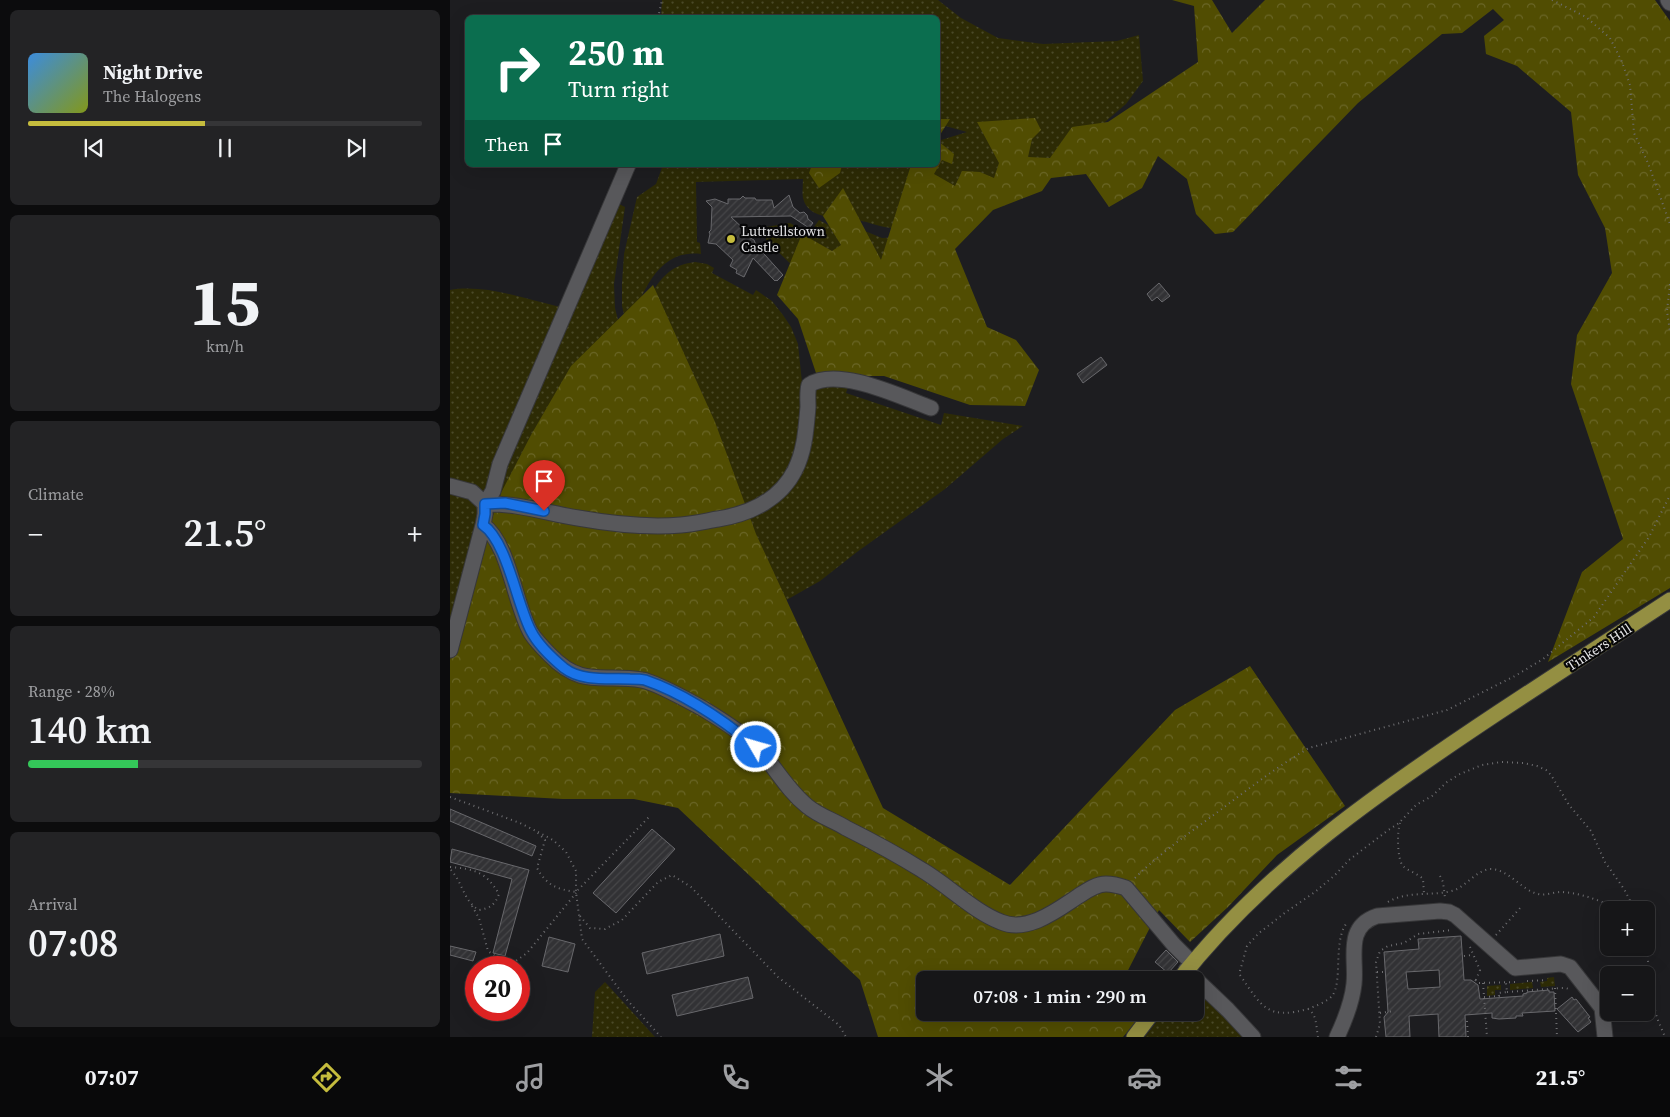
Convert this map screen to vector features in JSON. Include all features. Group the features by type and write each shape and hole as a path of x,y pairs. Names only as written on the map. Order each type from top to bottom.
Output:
{"main road":[{"name":"Tinkers Hill","path":"1186,971 1209,943 1254,898 1289,866 1366,803 1409,772 1670,600"},
{"path":"1134,1037 1146,1021"}],"street":[{"path":"450,650 483,525 485,504 491,496 507,446 627,167"},
{"path":"450,486 472,492 485,504 505,503 579,518 626,525 682,525 735,516 762,505 784,486 794,471 802,452 805,437 808,390 809,385 814,382 824,379 858,381 931,408"},
{"path":"483,525 497,542 507,564 522,612 531,633 550,655 566,669 588,678 644,680 700,707 725,723 756,747 788,787 805,805 820,816 845,827 923,870 1002,923 1023,925 1042,918 1089,889 1104,884 1126,888 1174,945 1186,971"},
{"path":"1337,1037 1351,1002 1355,969 1353,948 1355,937 1360,928 1373,918 1392,914 1449,912 1455,915 1515,968 1561,964 1570,967 1602,1008 1605,1037"},
{"path":"1204,988 1253,1037"}],"path":[{"path":"659,15 662,0"},
{"path":"1552,0 1586,16 1610,38 1622,62 1630,85 1634,133 1648,164 1670,224"},
{"path":"1670,284 1668,311 1670,332"},
{"path":"1126,888 1147,866 1177,843 1289,759 1309,748 1447,710 1515,676 1543,659 1594,617 1649,537 1670,495"},
{"path":"1318,1037 1315,1017 1312,1011 1308,1009 1293,1013 1275,1013 1261,1005 1240,975 1247,946 1274,920 1315,892 1349,860 1400,822 1416,805 1432,796 1447,782 1460,774 1501,762 1524,763 1546,770 1569,804 1591,831 1605,862 1630,901"},
{"path":"450,797 536,831 553,840 566,852 576,871 576,892 582,939 628,1001 661,1037"},
{"path":"522,956 576,892 649,817"},
{"path":"1400,822 1397,842 1401,863 1423,879 1424,894"},
{"path":"536,831 545,840 537,868 543,879 560,890 576,892"},
{"path":"450,868 468,869 484,874 499,894 495,904 488,909 479,910 472,906"},
{"path":"450,868 456,875 464,895 479,918 488,951 494,956"},
{"path":"580,916 590,928 605,929 622,920 658,882 672,875 691,887 778,977 839,1025 846,1037"},
{"path":"1488,944 1520,907"},
{"path":"1376,1037 1380,1024 1377,955 1384,948 1404,943 1422,933 1454,930"},
{"path":"1470,943 1472,955 1480,970 1475,981 1479,983 1546,980"},
{"path":"1464,956 1472,955"},
{"path":"1647,956 1656,1018 1664,1037"},
{"path":"1377,972 1383,972"},
{"path":"1483,983 1486,1037"},
{"path":"1506,983 1506,992"},
{"path":"1484,997 1499,996 1498,993 1555,988 1569,988 1575,996"},
{"path":"1555,988 1557,1037"},
{"path":"1380,1013 1394,1011"},
{"path":"1467,1021 1468,1037"}],"shaded area":[{"path":"662,0 938,0 961,18 998,38 1043,44 1117,41 1139,35 1143,81 1126,104 1092,133 1068,167 894,228 857,220 826,217 811,211 803,198 803,179 696,182 697,242 700,243 701,254 685,254 672,259 661,267 652,278 638,304 628,331 622,306 624,254 637,197 656,184 662,167 940,167 940,140 967,132 940,125 940,15 661,15"},
{"path":"615,202 625,207 614,284 615,308 620,328 450,660 450,290 477,289 491,291 560,307"},
{"path":"819,220 830,226 860,229 882,238 901,237 908,262 808,281 766,240 766,227 790,223 802,230 814,227"},
{"path":"695,262 707,264 714,268 712,273 753,295 756,290 772,301 791,327 798,344 803,392 800,443 783,478 772,491 733,512 650,295 668,272"},
{"path":"849,384 846,393 941,425 944,413 1023,426 1003,439 945,489 820,581 783,602 741,518 794,478 813,387"},
{"path":"1554,977 1555,986 1541,987 1540,982"},
{"path":"605,982 655,1037 592,1037 595,992"},
{"path":"1532,982 1533,988 1510,990 1510,984"},
{"path":"1501,985 1501,990 1495,990 1495,995 1487,996 1487,986"},
{"path":"1204,998 1228,1019 1244,1037 1145,1037 1157,1021 1204,1021"}],"green space":[{"path":"1172,0 1212,0 1232,33 1265,0 1655,0 1670,21 1670,588 1548,662 1582,572 1623,539 1571,384 1577,335 1612,273 1605,228 1578,175 1571,112 1517,66 1486,54 1484,36 1504,20 1493,9 1462,33 1442,34 1358,103 1233,232 1215,234 1196,214 1187,179 1158,156 1142,188 1109,207 1086,174 1051,178 1042,191 993,210 955,249 987,327 1016,340 1039,370 1025,406 970,405 884,376 835,376 816,373 798,319 777,295 802,234 832,251 841,245 823,216 843,188 881,260 910,167 938,167 934,174 955,186 962,171 980,172 994,178 999,163 977,122 1035,118 1041,130 1032,139 1028,157 1050,158 1072,127 1108,122 1198,62 1194,6"},
{"path":"940,119 950,119 940,135"},
{"path":"940,143 954,154 952,164 942,160 940,164"},
{"path":"811,167 842,167 840,173 819,188 809,173"},
{"path":"653,285 715,422 756,534 883,808 1010,885 1175,710 1250,666 1345,806 1277,855 1228,907 1190,942 1159,910 1128,971 916,971 916,1021 1136,1021 1123,1037 878,1037 860,980 678,808 634,799 563,799 450,793 450,660 475,565 502,491 531,435 571,366"}],"building":[{"name":"Luttrellstown Castle","path":"789,195 793,207 800,213 804,212 813,223 809,228 791,216 731,217 749,234 749,237 754,240 756,245 783,275 775,281 753,258 744,277 736,273 737,270 730,266 733,260 716,244 708,243 711,230 712,207 706,201 715,199 728,204 728,199 740,199 743,196 745,198 755,198 756,200 772,200 774,208"},
{"path":"1159,283 1170,296 1162,302 1157,297 1152,301 1147,294"},
{"path":"1101,357 1107,365 1083,383 1077,374"},
{"path":"450,809 536,846 532,856 450,821"},
{"path":"652,829 675,849 616,913 593,893"},
{"path":"452,849 529,870 505,956 493,953 512,879 450,862"},
{"path":"720,934 724,956 647,974 642,953"},
{"path":"1461,936 1464,980 1471,980 1478,985 1480,999 1523,996 1527,992 1549,990 1549,992 1554,992 1555,1011 1522,1013 1523,1016 1516,1016 1516,1018 1499,1019 1492,1018 1492,1013 1465,1015 1466,1037 1439,1037 1438,1014 1409,1016 1410,1037 1386,1037 1384,1017 1388,1012 1384,952 1419,949 1418,939","holes":["1439,970 1440,987 1408,989 1406,972"]},
{"path":"549,937 575,944 568,972 542,966"},
{"path":"450,946 476,952 475,956 465,956 465,959 450,955"},
{"path":"1166,950 1178,962 1170,971 1166,971 1155,962"},
{"path":"748,977 753,998 677,1016 672,995"},
{"path":"1572,997 1574,1000 1576,999 1590,1017 1588,1018 1591,1022 1578,1032 1557,1009"}],"place":[{"name":"Luttrellstown Castle","path":"731,239"}],"route":[{"path":"544,511 505,503 485,504 483,525 497,542 507,564 522,612 531,633 550,655 566,669 588,678 644,680 676,694 725,723 756,747"}]}
